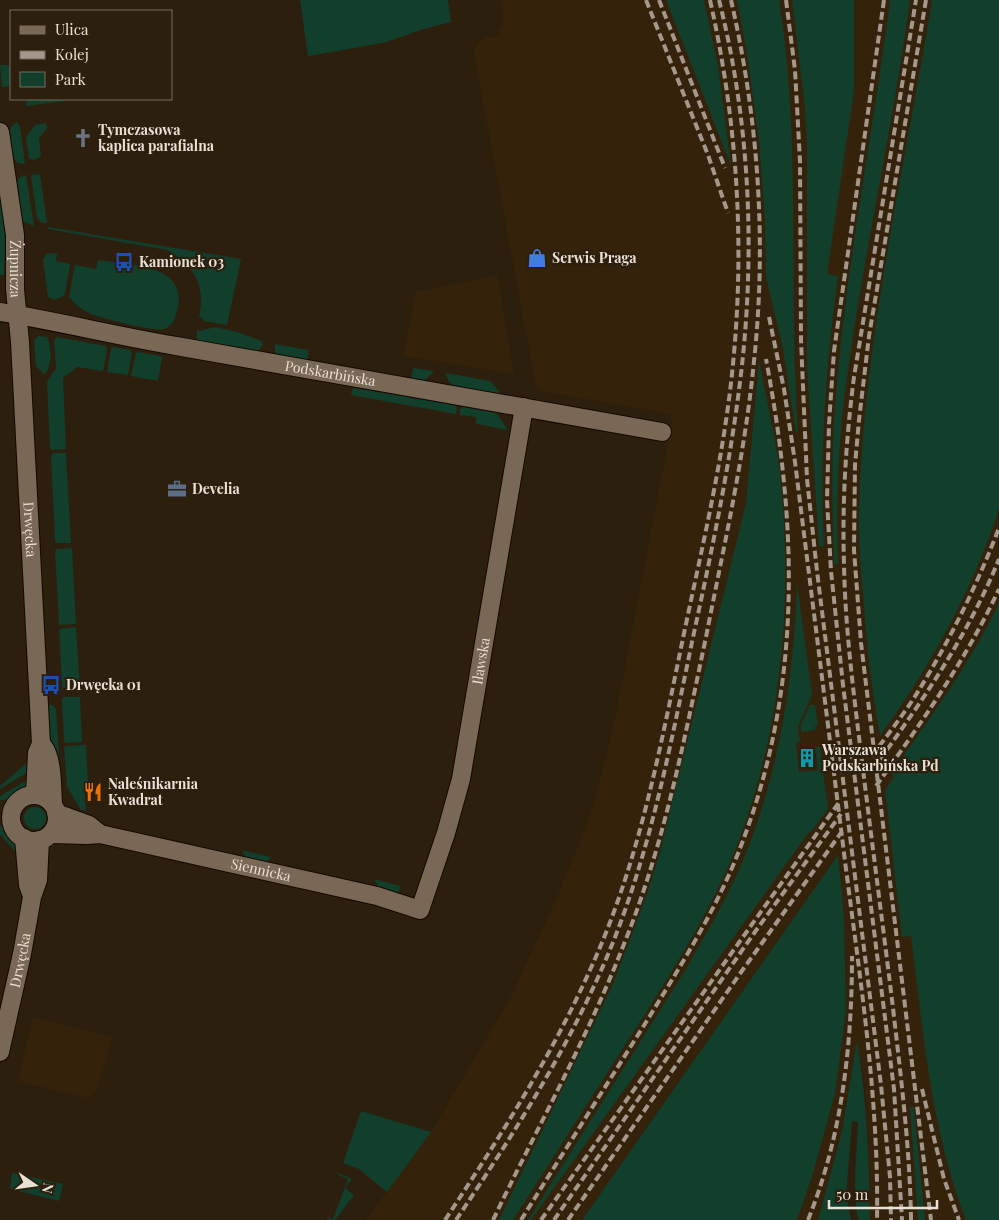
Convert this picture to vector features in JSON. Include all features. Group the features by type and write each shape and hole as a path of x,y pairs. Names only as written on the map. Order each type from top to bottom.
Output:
{"street":[{"name":"Żupnicza","path":"0,132 15,235 15,289 8,314"},
{"name":"Podskarbińska","path":"8,314 176,346 662,432"},
{"name":"Drwęcka","path":"8,314 20,342 41,744 37,752 35,795"},
{"name":"Iławska","path":"420,910 446,833 460,779 524,407"},
{"name":"Drwęcka","path":"41,744 47,752 55,808"},
{"path":"35,795 42,796 55,808 57,820 38,837 18,835 6,822 12,811 8,805 35,795"},
{"name":"Siennicka","path":"55,808 88,825 100,834"},
{"name":"Siennicka","path":"38,837 100,834 377,896 420,910"},
{"name":"Drwęcka","path":"0,1052 24,945 32,897 38,880 38,837"}],"shaded area":[{"path":"502,0 999,0 999,1220 870,1220 869,1149 865,1083 857,1042 842,1131 818,1220 797,1220 812,1177 835,1094 846,1011 844,917 837,856 582,1220 366,1220 431,1132 509,1001 555,902 581,839 594,803 607,754 672,422 671,414 541,391 536,386 474,53 478,42 485,38 501,36 499,31 503,25"},
{"path":"497,275 514,374 404,356 416,290 424,291"},
{"path":"33,1017 113,1037 96,1091 87,1098 18,1081"}],"green space":[{"path":"300,0 448,0 451,22 383,43 308,56"},
{"path":"666,0 704,0 718,66 731,166"},
{"path":"737,0 779,0 790,108 795,378 798,432 796,433 783,349 766,277 765,221 759,141 747,54"},
{"path":"792,0 854,0 854,91 827,274 838,276 830,343 823,444 824,546 819,546 807,368 807,145 805,108"},
{"path":"890,0 910,0 847,378 838,471 838,564 834,565 833,446 845,304"},
{"path":"932,0 999,0 999,509 976,569 948,627 916,683 880,736 868,654 860,556 859,507 862,443 877,316 887,252"},
{"path":"0,65 7,65 10,66 10,86 2,87"},
{"path":"27,100 66,100 65,101 26,106"},
{"path":"17,122 20,127 25,164 18,163 12,154 8,142 10,130"},
{"path":"46,123 47,128 39,138 41,156 31,159 29,158 26,137 35,125"},
{"path":"40,174 47,223 42,223 37,218 31,175"},
{"path":"26,175 34,226 22,221 16,186 19,178"},
{"path":"0,187 5,233 4,275 0,275"},
{"path":"48,227 241,259 227,325 203,321 203,318 199,317 201,296 196,278 185,263 167,250 48,229"},
{"path":"57,253 56,261 70,264 65,294 54,300 48,297 43,260 46,254"},
{"path":"98,260 138,265 164,274 173,282 178,293 178,307 172,323 164,329 139,327 95,315 75,304 69,296 75,265 96,269"},
{"path":"215,327 262,341 263,345 257,352 200,343 197,340 197,330"},
{"path":"38,336 47,337 50,345 49,365 44,374 36,366 34,341"},
{"path":"57,337 106,346 107,349 103,371 77,367 63,378 66,449 52,450 50,448 47,382 56,368 54,340"},
{"path":"275,344 309,350 307,362 278,356 275,352"},
{"path":"113,347 130,350 132,353 128,375 107,372"},
{"path":"136,353 161,356 158,381 131,376"},
{"path":"759,360 780,475 784,524 784,624 772,723 747,819 718,888 695,932 669,975 513,1220 499,1220 613,984 647,894 660,852 746,503"},
{"path":"413,368 434,371 424,381 411,380"},
{"path":"446,373 490,381 499,391 498,395 466,391 452,385"},
{"path":"354,388 455,405 457,408 456,414 351,395"},
{"path":"463,407 496,413 508,430 476,424 476,417 460,415 460,409"},
{"path":"53,453 66,453 71,543 57,543 55,541 51,456"},
{"path":"72,548 76,624 60,625 55,551 57,549"},
{"path":"797,583 812,695 799,724 800,742 796,743 799,772 818,770 815,747 820,747 828,809 811,832 809,832 531,1220 528,1220 686,969 720,909 738,872 764,802 781,730 788,694"},
{"path":"999,603 999,1220 966,1220 944,1151 936,1115 924,1044 911,936 902,937 885,790 894,777 891,773 962,669 988,626"},
{"path":"76,627 80,688 64,688 62,687 59,629"},
{"path":"64,697 80,697 82,742 66,743 64,741 62,699"},
{"path":"45,705 52,705 56,709 60,769 55,771"},
{"path":"810,705 815,705 818,725 815,726 816,730 801,732 801,724"},
{"path":"86,745 88,784 84,785 86,811 80,809 67,786 64,748 66,746"},
{"path":"29,761 26,773 0,789 0,786"},
{"path":"29,779 29,785 23,792 12,798 0,800 2,795"},
{"path":"35,807 43,810 46,818 43,826 35,829 27,826 24,818 27,810"},
{"path":"0,825 14,838 18,855 0,834"},
{"path":"242,850 271,857 264,864 246,859"},
{"path":"838,855 844,917 846,1011 835,1094 812,1177 797,1220 582,1220"},
{"path":"374,879 400,886 398,895 380,889"},
{"path":"857,1040 867,1130 870,1220 858,1220 855,1184 858,1122 852,1121 846,1195 851,1220 818,1220 842,1131"},
{"path":"910,1107 914,1107 925,1220 918,1220"},
{"path":"361,1111 431,1132 387,1192 359,1169 343,1163"},
{"path":"12,1173 63,1184 59,1201 10,1189"},
{"path":"338,1173 352,1179 345,1188 354,1195 335,1220 327,1220 328,1218 333,1219 348,1179 338,1175"}],"railway":[{"path":"646,0 708,155 728,213"},
{"path":"659,0 725,168"},
{"path":"445,1220 504,1129 541,1067 590,970 607,931 634,850 665,726 718,469 729,399 737,318 738,227 736,181 727,90 710,0"},
{"path":"456,1220 519,1123 558,1057 609,952 636,877 658,800 676,721 730,454 739,390 748,292 749,243 744,145 730,48 719,0"},
{"path":"493,1220 610,979 651,869 681,754 727,534 750,396 758,316 760,270 758,179 754,134 748,89 731,0"},
{"path":"786,0 795,70 800,161 801,340 807,479 881,1085 890,1177 891,1220"},
{"path":"884,0 834,351 829,424 827,500 831,571 843,685 894,1089 902,1220"},
{"path":"911,1220 909,1167 902,1087 849,651 845,586 844,493 854,377 916,0"},
{"path":"926,0 869,336 855,465 854,550 861,643 931,1220"},
{"path":"769,317 784,389 795,462 863,1000 875,1132 877,1220"},
{"path":"521,1220 693,945 732,868 755,805 772,743 783,680 788,616 785,489 766,359"},
{"path":"872,756 914,699 942,651 982,570 999,528"},
{"path":"873,769 926,694 958,642 987,587 999,559"},
{"path":"876,786 926,715 957,666 999,589"},
{"path":"541,1220 840,801"},
{"path":"554,1220 757,929 841,814"},
{"path":"568,1220 843,830"},
{"path":"808,1220 829,1156 843,1090 850,1023 852,956"},
{"path":"922,1089 944,1179 959,1220"}],"place":[{"name":"Tymczasowa kaplica parafialna","path":"83,138"},
{"name":"Serwis Praga","path":"537,258"},
{"name":"Kamionek 03","path":"124,262"},
{"name":"Develia","path":"177,489"},
{"name":"Drwęcka 01","path":"51,685"},
{"name":"Warszawa Podskarbińska Pd","path":"807,758"},
{"name":"Naleśnikarnia Kwadrat","path":"93,792"}]}
